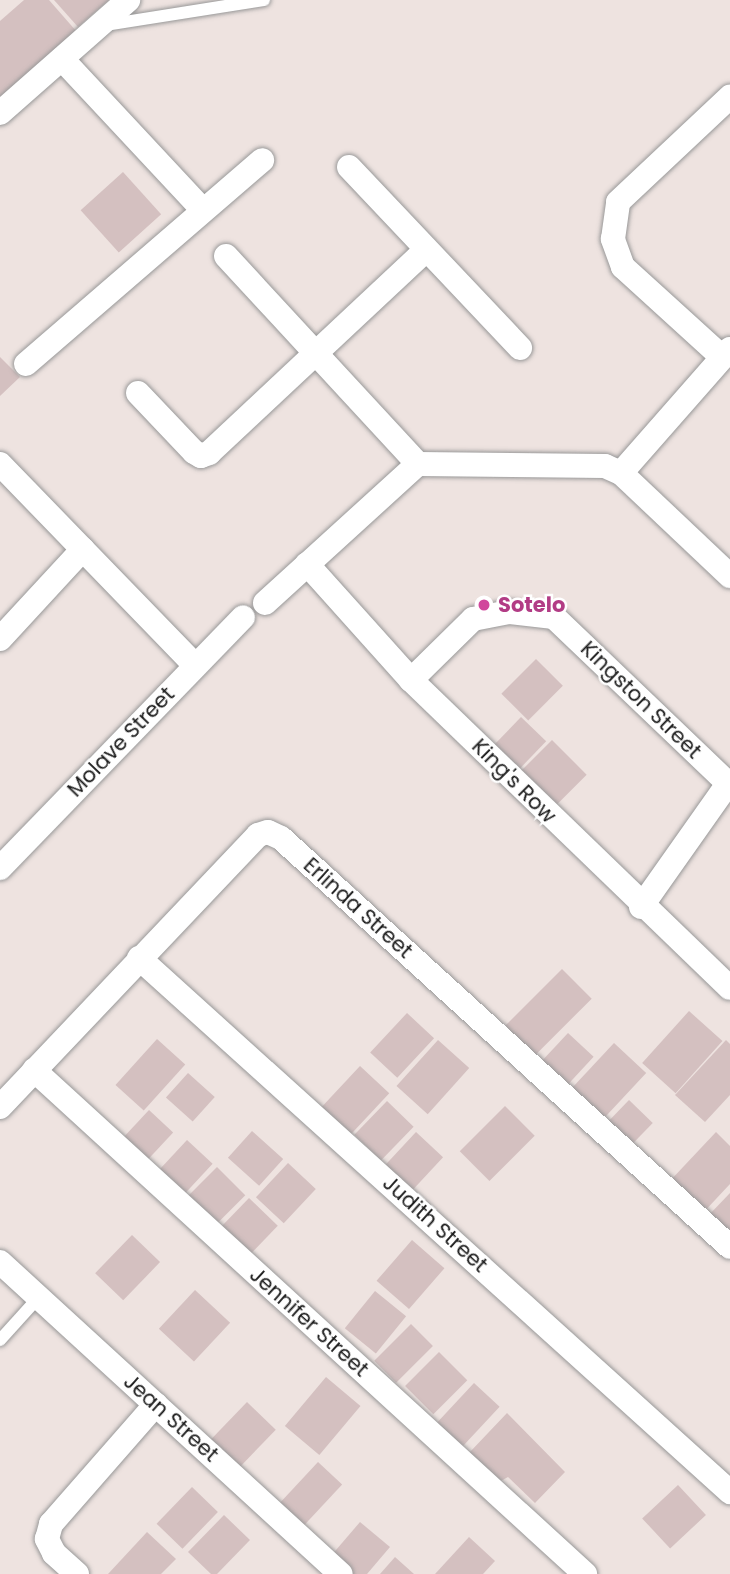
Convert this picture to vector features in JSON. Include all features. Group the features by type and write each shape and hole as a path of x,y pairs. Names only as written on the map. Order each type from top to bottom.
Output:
{"street":[{"path":"0,113 128,0"},
{"path":"62,59 202,209"},
{"path":"621,473 726,353 623,267 612,239 618,202 730,97"},
{"path":"26,364 202,209 262,160"},
{"path":"349,167 520,348"},
{"path":"138,393 201,456 426,250"},
{"path":"226,256 418,464"},
{"path":"0,464 195,665"},
{"path":"265,603 418,464 605,466 621,473 730,576"},
{"path":"0,639 83,549"},
{"name":"King's Row","path":"307,564 411,680 641,907 730,988"},
{"name":"Kingston Street","path":"411,680 473,619 510,612 554,617 729,782"},
{"name":"Molave Street","path":"0,869 243,617"},
{"path":"641,907 729,782"},
{"name":"Erlinda Street","path":"0,1107 258,835 268,832 282,838 730,1247"},
{"name":"Judith Street","path":"139,958 730,1492"},
{"name":"Jennifer Street","path":"34,1070 585,1574"},
{"name":"Jean Street","path":"0,1262 341,1574"},
{"path":"78,1574 47,1539 51,1524 156,1404"}],"lane":[{"path":"99,27 264,0"},
{"path":"0,1340 39,1297"}],"building":[{"path":"24,0 49,0 77,32 0,100 0,21"},
{"path":"54,0 109,0 78,27"},
{"path":"123,172 161,214 119,252 81,210"},
{"path":"0,357 20,377 0,396"},
{"path":"536,659 563,686 528,721 501,694"},
{"path":"521,717 546,741 512,777 487,752"},
{"path":"552,740 587,775 551,811 516,776"},
{"path":"562,969 592,999 535,1055 505,1026"},
{"path":"689,1011 722,1041 676,1093 642,1063"},
{"path":"407,1013 434,1038 397,1078 370,1052"},
{"path":"568,1033 594,1057 567,1085 541,1062"},
{"path":"157,1039 185,1064 144,1111 116,1085"},
{"path":"438,1040 469,1068 428,1114 397,1086"},
{"path":"726,1040 730,1044 730,1095 705,1122 675,1095"},
{"path":"614,1043 646,1073 602,1121 570,1091"},
{"path":"360,1066 389,1093 347,1139 318,1111"},
{"path":"188,1073 215,1097 193,1122 166,1098"},
{"path":"629,1100 653,1123 628,1148 605,1125"},
{"path":"387,1101 414,1127 381,1161 354,1135"},
{"path":"505,1106 535,1136 489,1181 460,1151"},
{"path":"149,1110 173,1133 147,1161 122,1139"},
{"path":"252,1131 283,1159 259,1186 228,1158"},
{"path":"416,1132 443,1157 412,1190 385,1165"},
{"path":"716,1132 730,1146 730,1184 701,1215 668,1183"},
{"path":"187,1140 213,1164 181,1198 156,1174"},
{"path":"288,1163 316,1189 284,1223 256,1197"},
{"path":"217,1167 245,1195 216,1225 187,1197"},
{"path":"730,1193 730,1238 707,1217"},
{"path":"249,1198 278,1226 246,1259 217,1231"},
{"path":"132,1235 160,1262 123,1300 95,1273"},
{"path":"412,1240 444,1268 409,1309 377,1281"},
{"path":"195,1290 230,1323 194,1361 159,1329"},
{"path":"375,1291 406,1316 376,1353 345,1328"},
{"path":"411,1324 433,1346 396,1383 374,1361"},
{"path":"439,1352 467,1380 433,1414 405,1386"},
{"path":"326,1377 360,1406 319,1455 285,1426"},
{"path":"474,1383 500,1407 463,1446 437,1422"},
{"path":"247,1402 276,1430 239,1468 210,1440"},
{"path":"507,1413 565,1472 535,1503 508,1477 499,1482 469,1453"},
{"path":"318,1462 342,1485 303,1526 279,1504"},
{"path":"678,1485 706,1515 670,1548 642,1518"},
{"path":"192,1487 218,1512 182,1549 157,1524"},
{"path":"224,1515 250,1540 217,1574 211,1574 188,1552"},
{"path":"360,1522 390,1547 367,1574 350,1574 330,1557"},
{"path":"147,1532 176,1559 161,1574 108,1574"},
{"path":"469,1537 495,1561 483,1574 435,1574"},
{"path":"395,1557 414,1574 380,1574"}],"place":[{"name":"Sotelo","path":"484,605"}]}
